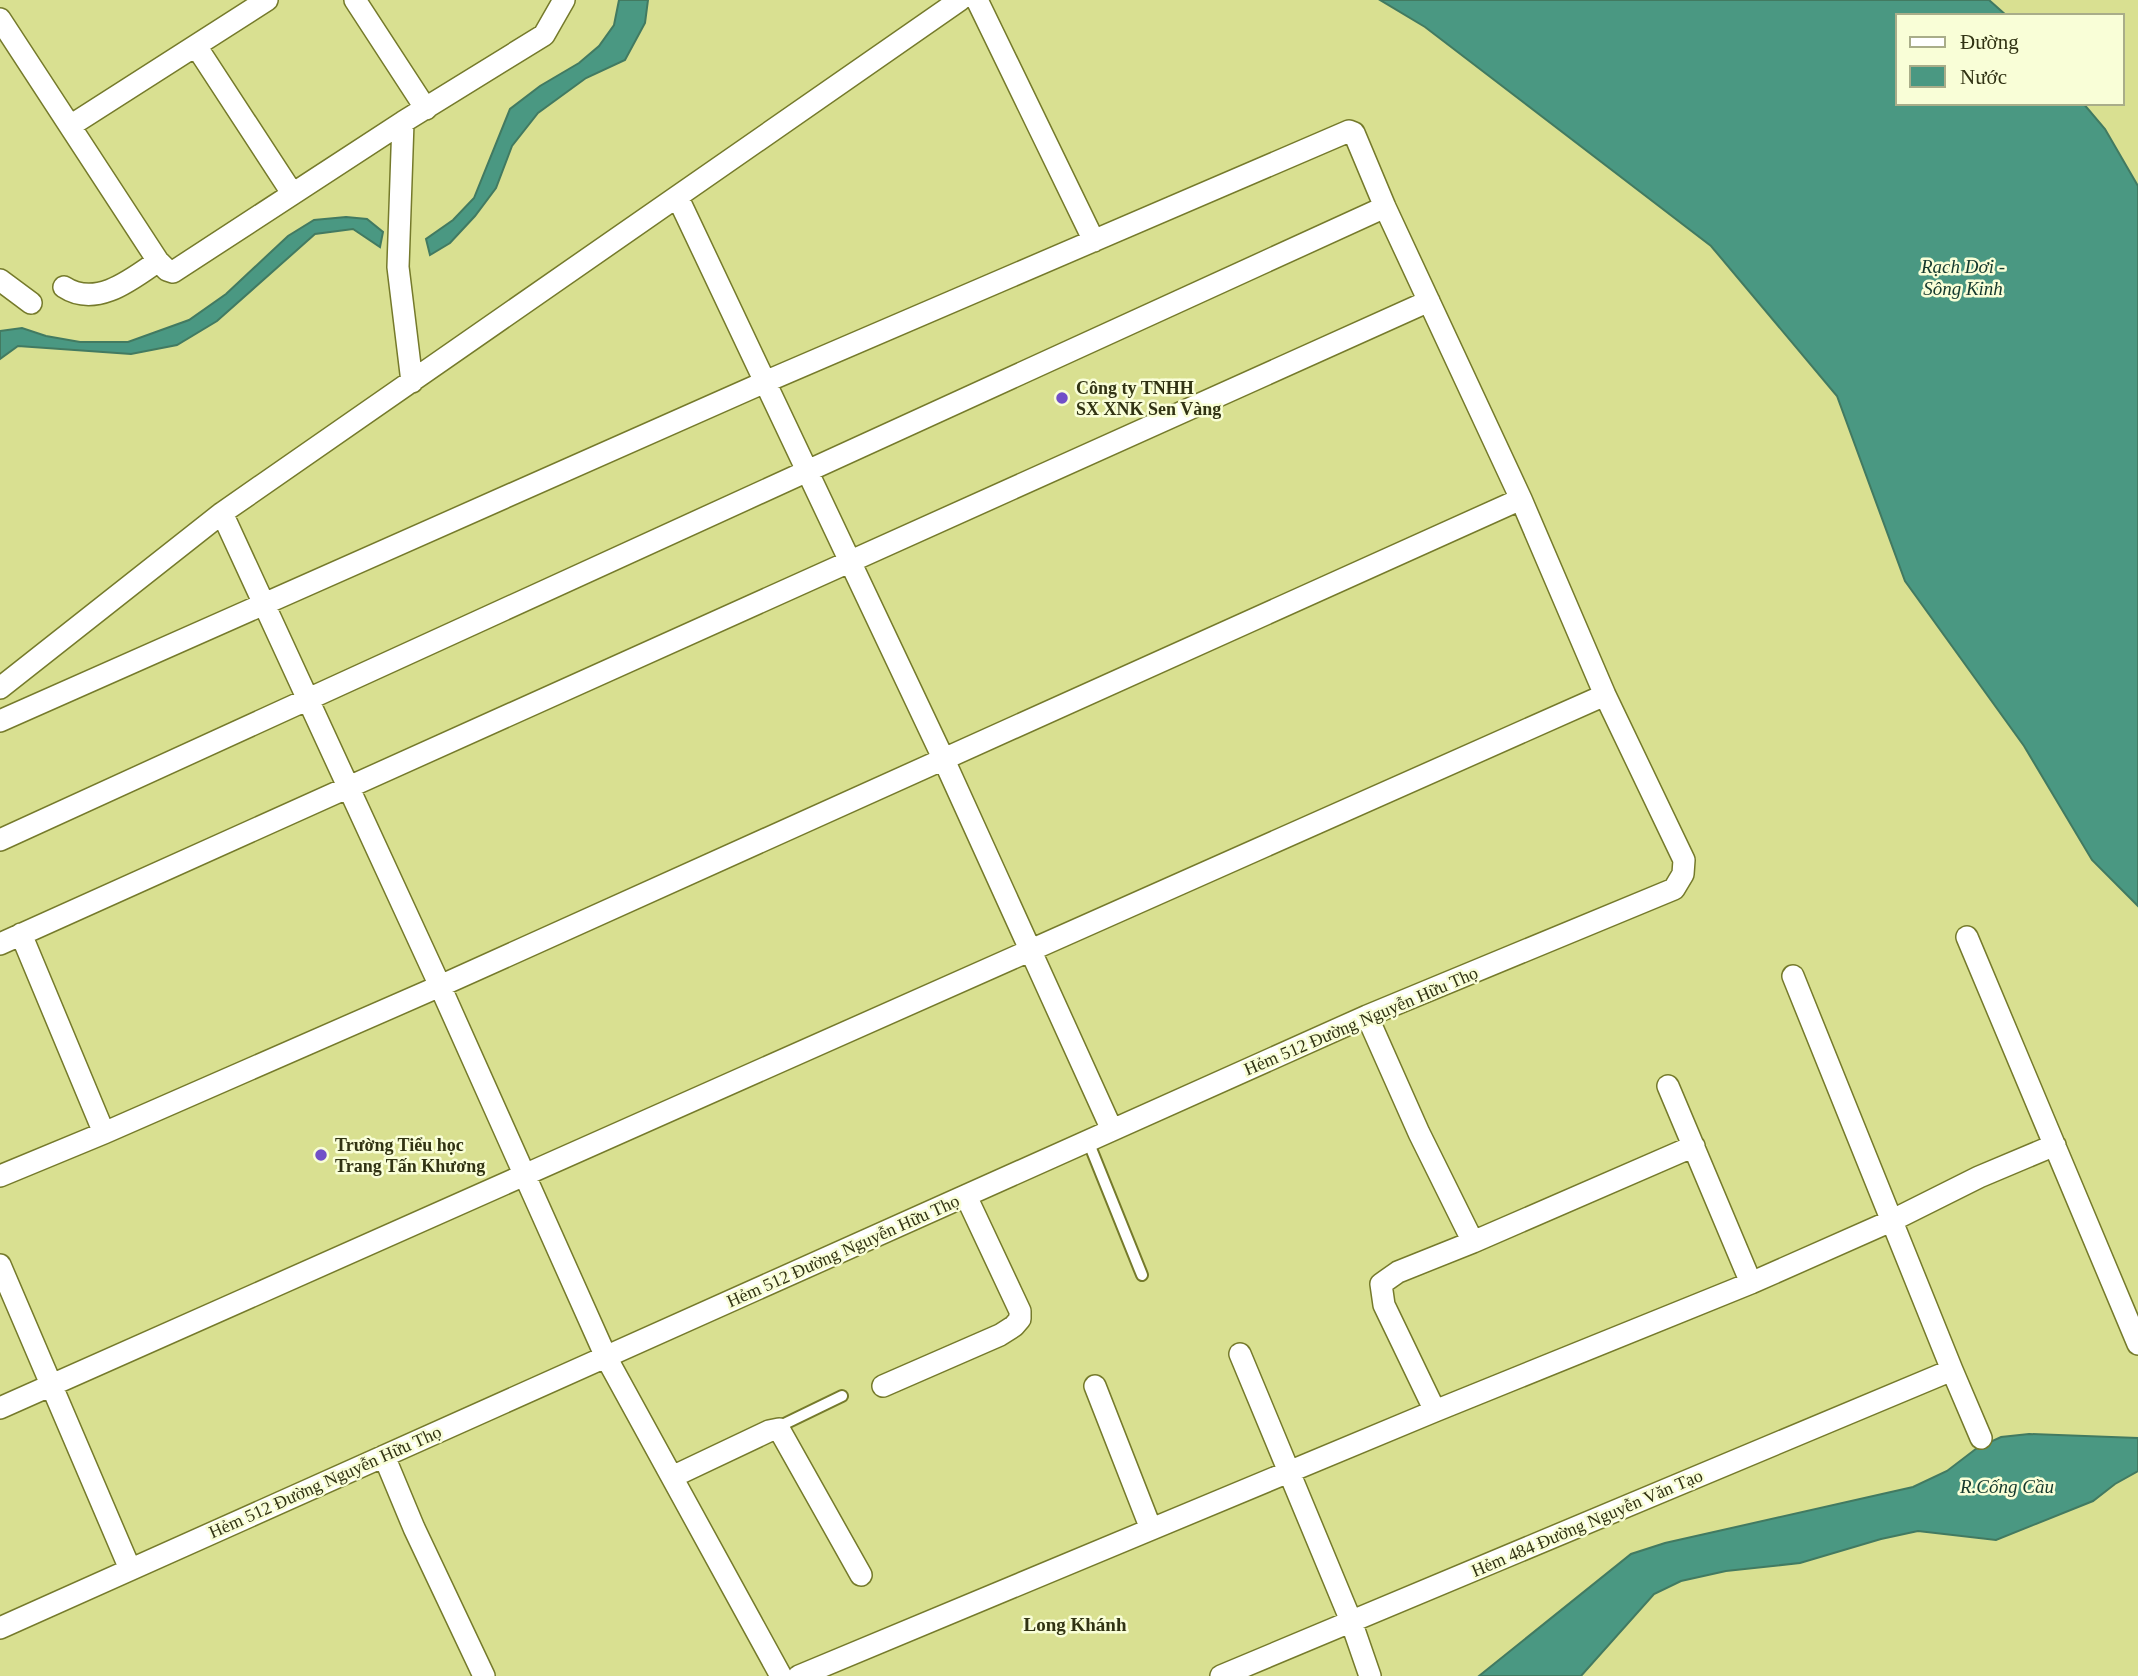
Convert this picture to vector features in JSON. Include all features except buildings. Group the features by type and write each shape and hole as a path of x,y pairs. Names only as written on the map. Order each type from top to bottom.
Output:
{"street":[{"path":"70,127 267,0"},
{"path":"355,0 426,109"},
{"path":"0,19 158,261 173,272 403,122 544,35 564,0"},
{"path":"0,688 222,513 960,0"},
{"path":"977,0 1094,241"},
{"path":"196,46 292,193"},
{"path":"403,122 398,267 412,382"},
{"path":"0,721 765,382 1349,131 1354,132 1385,207 1521,499 1605,695 0,1408"},
{"path":"678,198 944,760 1112,1130"},
{"path":"0,840 1385,207"},
{"path":"64,287 73,293 92,295 111,290 128,283 158,261"},
{"path":"0,280 31,303"},
{"path":"0,944 1429,301"},
{"path":"0,1176 440,986 1521,499"},
{"path":"222,513 607,1357 781,1676"},
{"name":"Hẻm 512 Đường Nguyễn Hữu Thọ","path":"0,1628 1367,1016 1674,889 1683,874 1685,860 1605,695"},
{"path":"21,934 104,1133"},
{"path":"1967,937 2138,1344"},
{"path":"1793,976 1981,1438"},
{"path":"1367,1016 1419,1133 1473,1242"},
{"path":"1668,1086 1751,1283"},
{"path":"799,1676 1435,1411 1751,1283 2056,1145"},
{"path":"1435,1411 1384,1305 1381,1284 1398,1272 1694,1146"},
{"path":"883,1386 1000,1335 1020,1319 1020,1311 965,1196"},
{"path":"0,1265 130,1569"},
{"path":"1240,1354 1351,1621 1370,1676"},
{"name":"Hẻm 484 Đường Nguyễn Văn Tạo","path":"1221,1676 1952,1370"},
{"path":"1095,1386 1151,1529"},
{"path":"672,1477 776,1428 780,1430 861,1575"},
{"path":"384,1456 414,1528 484,1676"}],"lane":[{"path":"1088,1141 1142,1275"},
{"path":"776,1428 842,1396"}],"water":[{"path":"619,0 648,0 645,23 625,60 586,78 538,113 512,146 496,188 475,216 450,243 430,255 426,239 453,220 474,198 510,109 540,86 579,63 599,46 614,25"},
{"name":"Rạch Dơi - Sông Kinh","path":"1380,0 1989,0 2005,14 1896,14 1896,105 2085,105 2105,129 2138,186 2138,906 2092,860 2024,746 1905,581 1837,396 1711,246 1425,27"},
{"path":"346,217 367,219 383,232 380,247 353,229 315,234 217,321 177,345 131,354 18,346 0,359 0,331 22,328 46,336 80,342 128,342 189,320 226,294 288,236 314,220"},
{"name":"R.Cống Cầu","path":"2029,1434 2138,1438 2138,1471 2093,1501 1996,1540 1918,1531 1800,1563 1726,1571 1681,1581 1654,1594 1581,1676 1479,1676 1631,1554 1665,1543 1913,1487 1947,1471 1977,1448 2001,1437"}],"place":[{"name":"Công ty TNHH SX XNK Sen Vàng","path":"1062,398"},
{"name":"Trường Tiểu học Trang Tấn Khương","path":"321,1155"}],"district":[{"name":"Long Khánh","path":"1075,1624"}]}
